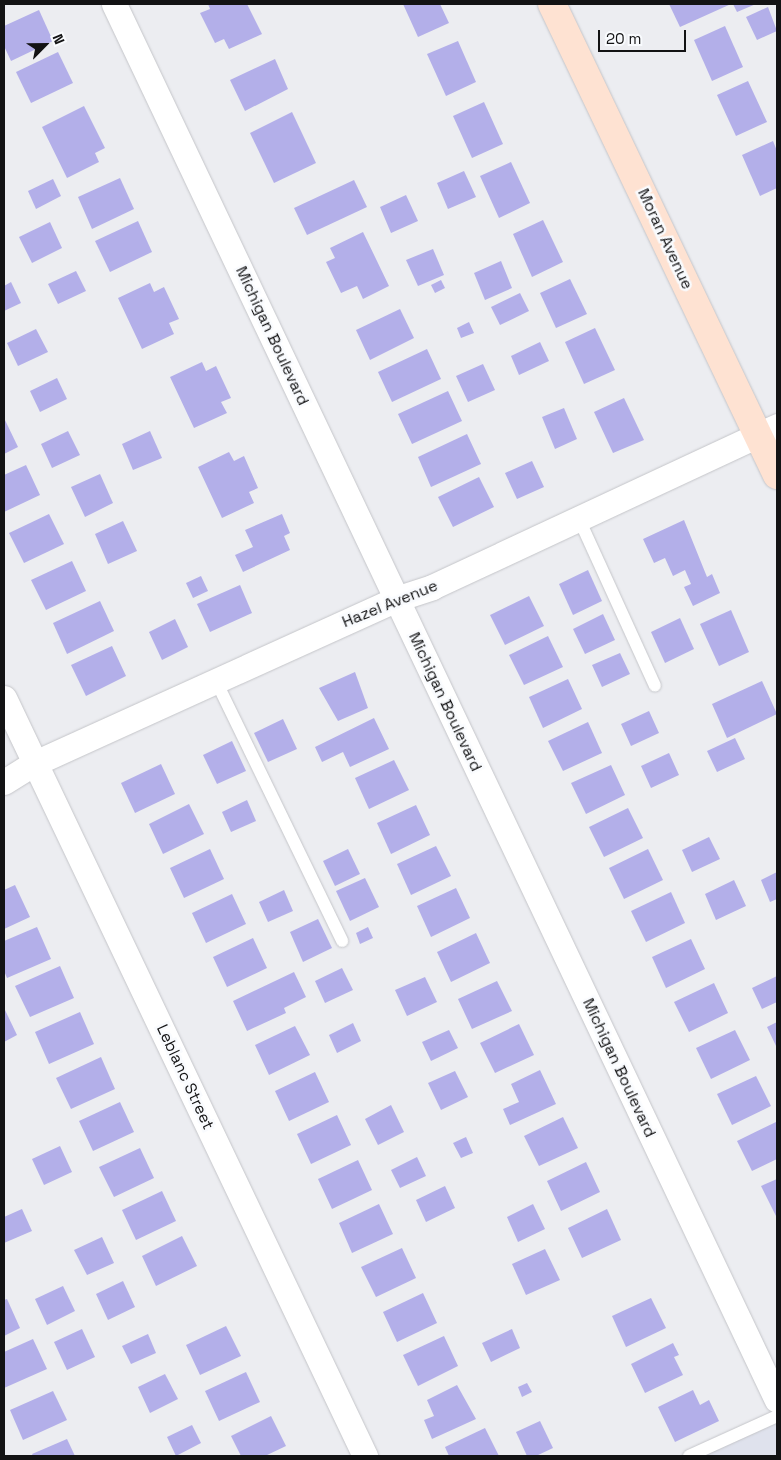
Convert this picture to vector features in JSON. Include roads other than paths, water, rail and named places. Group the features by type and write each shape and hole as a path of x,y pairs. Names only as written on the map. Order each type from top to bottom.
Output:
{"main road":[{"name":"Moran Avenue","path":"552,4 768,430 777,475"}],"street":[{"name":"Michigan Boulevard","path":"114,4 777,1400"},
{"name":"Hazel Avenue","path":"4,782 35,764 396,599 432,587 768,430"},
{"name":"Leblanc Street","path":"4,698 366,1456"}],"lane":[{"path":"579,519 655,686"},
{"path":"216,681 342,942"},
{"path":"689,1456 777,1416"}]}
